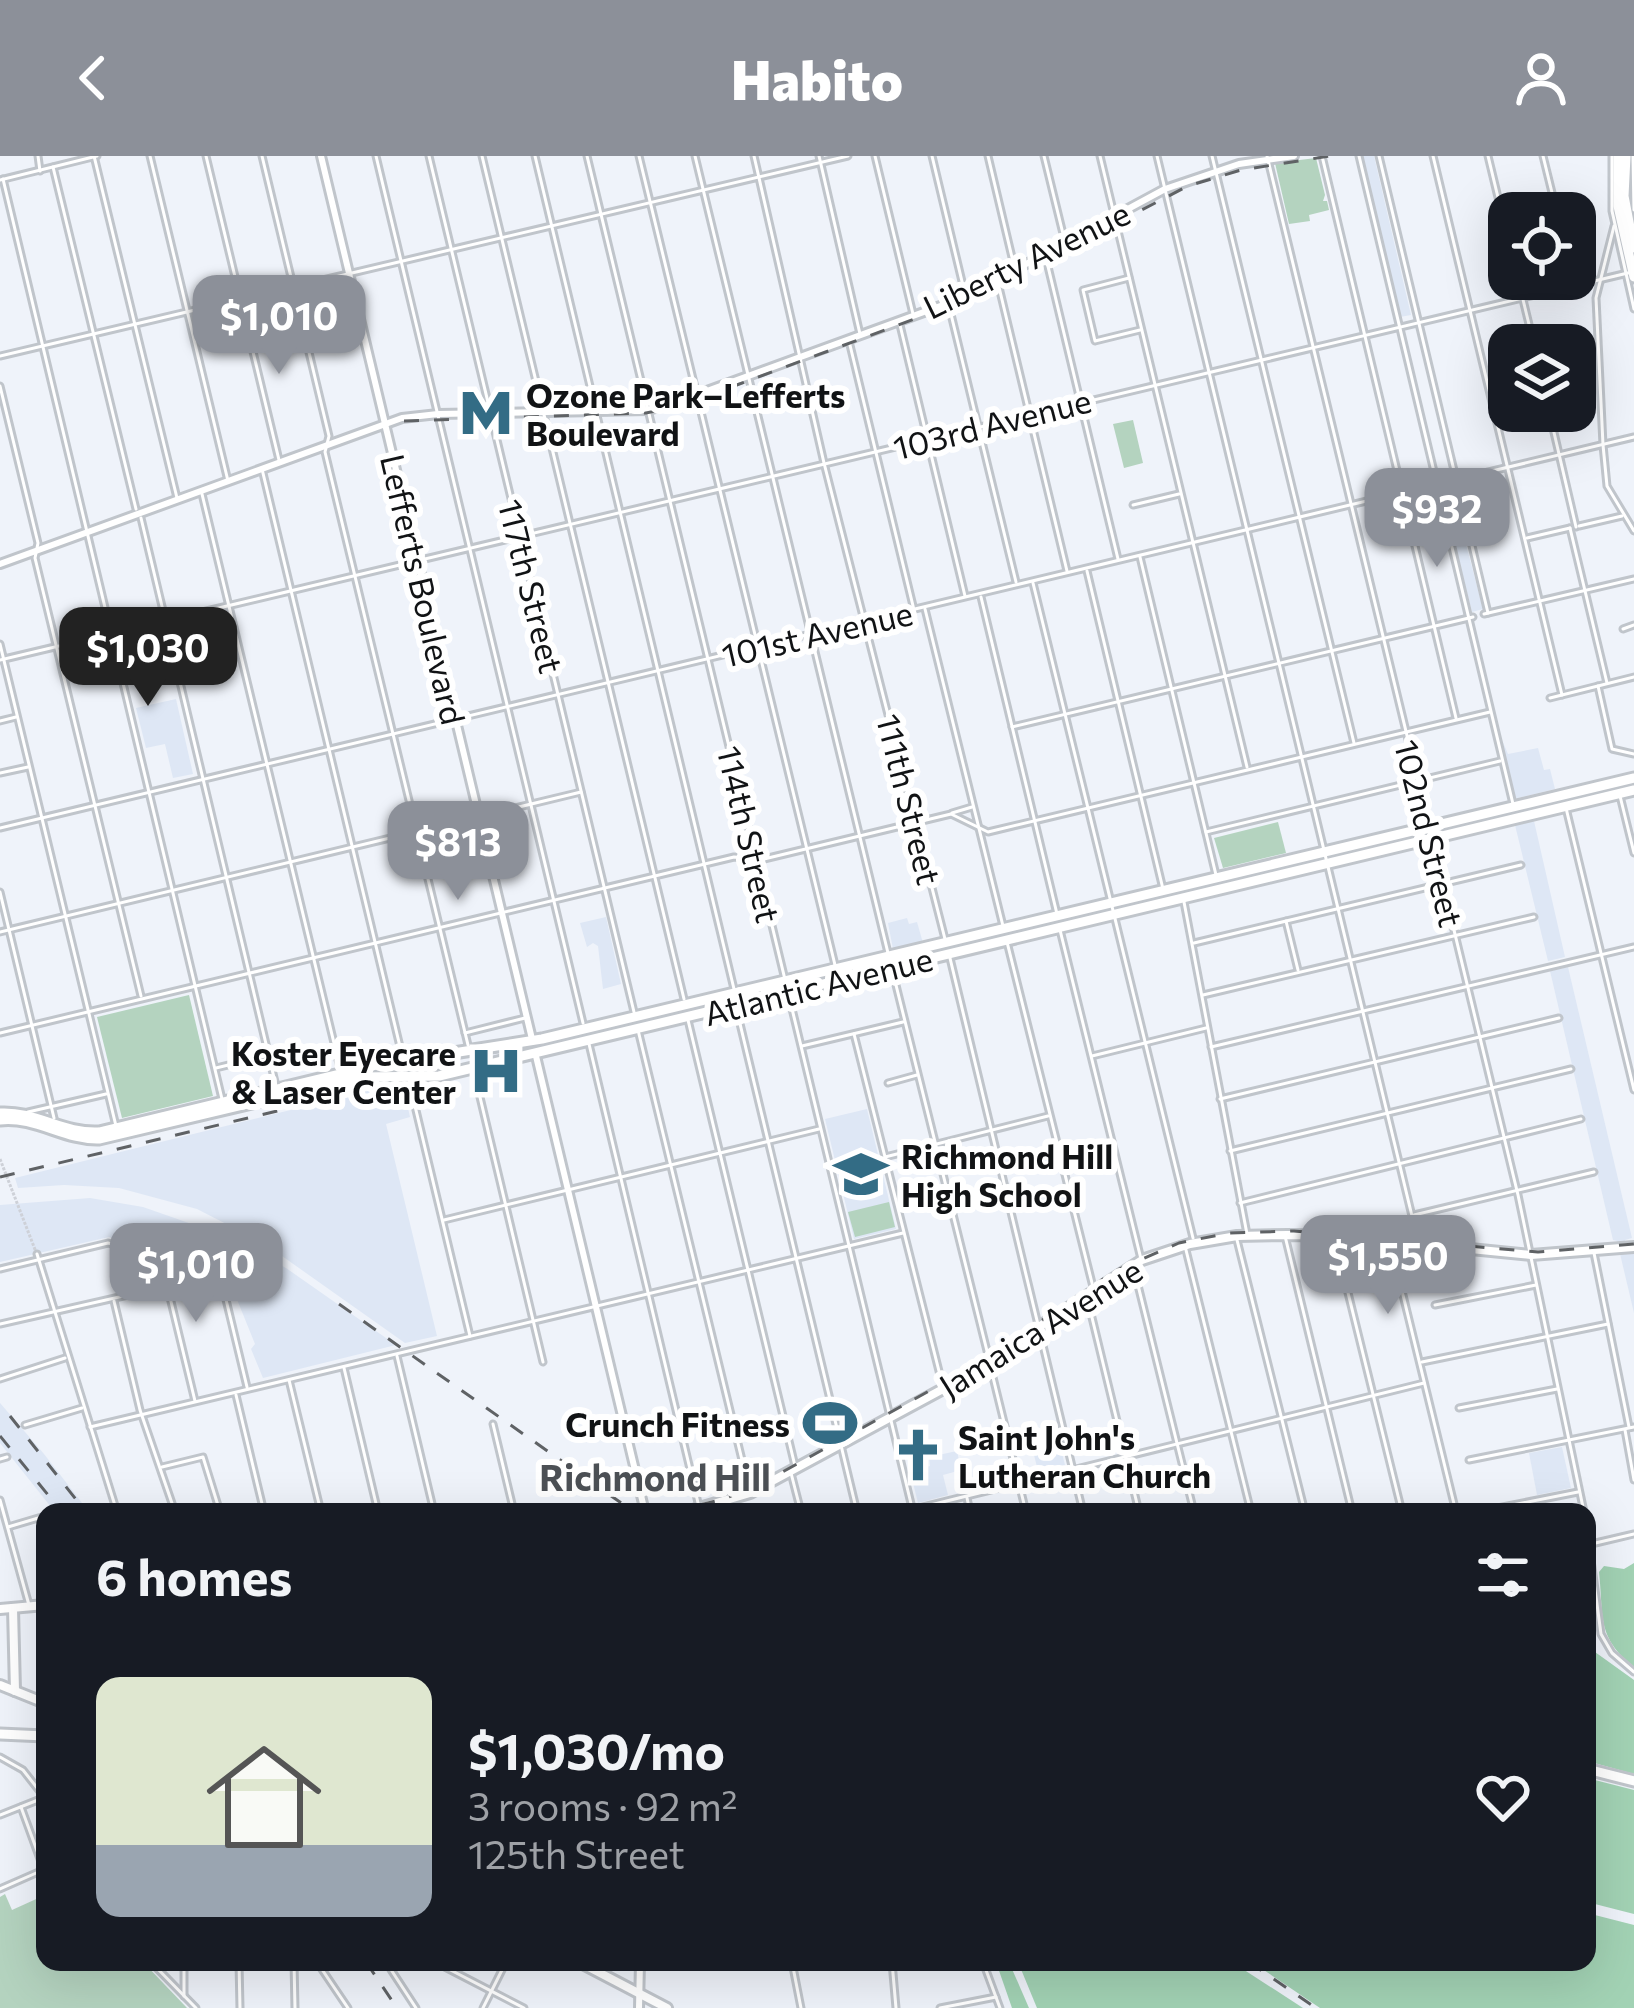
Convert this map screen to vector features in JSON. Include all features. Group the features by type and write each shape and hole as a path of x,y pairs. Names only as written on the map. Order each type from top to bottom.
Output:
{"main road":[{"path":"1622,156 1634,248"},
{"path":"1622,156 1618,206 1632,273"},
{"name":"Atlantic Avenue","path":"1431,832 1513,806 1634,778"},
{"name":"Atlantic Avenue","path":"1112,909 1164,890 1634,790"},
{"name":"Atlantic Avenue","path":"342,1077 439,1076 534,1047 786,986 1112,909 1183,898 1326,857"},
{"name":"Atlantic Avenue","path":"786,986 836,968 890,962"},
{"name":"Atlantic Avenue","path":"0,1117 28,1120 88,1139 404,1060 534,1047"},
{"name":"Atlantic Avenue","path":"0,1117 22,1113 56,1128"},
{"name":"Jamaica Avenue","path":"720,1503 745,1496 943,1389 1138,1263 1190,1244 1285,1234 1531,1255 1632,1247"},
{"name":"117th Street","path":"744,1503 745,1496"},
{"path":"0,1609 36,1606"},
{"path":"13,1608 15,1691"},
{"path":"0,1685 36,1699"},
{"path":"0,1735 36,1736"},
{"path":"1596,1770 1634,1781"},
{"path":"596,1971 667,2008"}],"street":[{"path":"38,156 40,171"},
{"path":"177,500 95,156 1,179 223,1106"},
{"path":"150,156 227,481"},
{"path":"206,156 279,462"},
{"path":"262,156 329,436 325,452 469,1051"},
{"name":"Lefferts Boulevard","path":"321,156 643,1503"},
{"path":"376,156 698,1503"},
{"name":"117th Street","path":"429,156 671,1165 745,1496"},
{"path":"482,156 799,1503"},
{"path":"535,156 855,1503"},
{"name":"114th Street","path":"587,156 911,1503"},
{"path":"639,156 836,968"},
{"path":"695,156 1024,1503"},
{"name":"111th Street","path":"754,156 824,463 993,1130 1081,1503"},
{"path":"0,356 848,156"},
{"path":"875,156 913,315"},
{"path":"932,156 965,297"},
{"path":"988,156 1016,272"},
{"path":"1044,156 1065,244"},
{"path":"1100,156 1247,770"},
{"path":"1157,156 1418,1243"},
{"path":"1213,156 1354,745"},
{"name":"Liberty Avenue","path":"0,564 413,415 648,410 698,395 965,297 1165,189 1216,170 1294,156"},
{"path":"1322,156 1457,720"},
{"path":"1359,156 1513,806"},
{"path":"1379,156 1486,614 1634,578"},
{"path":"1433,156 1562,694"},
{"path":"1488,156 1497,192"},
{"path":"1543,156 1552,192"},
{"path":"1622,156 1634,210"},
{"path":"1622,156 1610,181 1614,226 1632,273 1634,309"},
{"name":"102nd Street","path":"1267,158 1504,1139 1582,1503"},
{"path":"820,159 860,334"},
{"path":"53,167 278,1092"},
{"path":"1614,226 1596,298 1603,445 1607,486 1634,531"},
{"path":"1046,254 1119,560"},
{"name":"103rd Avenue","path":"1596,277 1632,273"},
{"path":"1130,278 1083,290 1095,340 1142,329"},
{"path":"997,281 1068,573"},
{"name":"103rd Avenue","path":"2,660 1502,300"},
{"path":"948,304 1016,585"},
{"path":"899,320 965,597"},
{"path":"848,339 914,610"},
{"path":"0,386 35,558 141,998"},
{"path":"1555,432 1607,683"},
{"name":"101st Avenue","path":"0,828 1634,437"},
{"path":"262,469 470,1336"},
{"path":"201,491 342,1077"},
{"path":"1133,505 1181,494"},
{"path":"1525,539 1624,515"},
{"path":"1140,556 1217,878"},
{"path":"1086,568 1164,890"},
{"path":"1033,581 1145,1043 1249,1503"},
{"path":"980,594 1092,1056 1193,1503"},
{"path":"924,607 1050,1116 1137,1503"},
{"path":"1012,728 1471,618"},
{"path":"1623,629 1634,625"},
{"path":"0,644 117,1131"},
{"path":"1550,698 1634,677"},
{"path":"1598,686 1612,749 1634,754"},
{"path":"951,814 988,832 1490,712"},
{"path":"0,721 17,717"},
{"path":"1206,832 1502,761"},
{"path":"0,773 29,766"},
{"path":"0,932 581,792"},
{"path":"1620,793 1634,853"},
{"path":"0,1033 704,864 806,849 974,806"},
{"path":"1566,806 1634,1090"},
{"path":"1192,944 1521,865"},
{"path":"0,892 56,1128"},
{"path":"1183,898 1240,1203 1242,1236 1303,1503"},
{"path":"1202,995 1534,916"},
{"path":"1286,920 1298,972"},
{"path":"1211,1047 1634,947"},
{"path":"465,1033 527,1018"},
{"path":"1220,1099 1559,1018"},
{"path":"801,1046 905,1021"},
{"path":"1092,1056 1207,1028"},
{"path":"854,1034 943,1389"},
{"path":"214,1068 269,1054"},
{"path":"473,1068 543,1363"},
{"path":"1230,1151 1571,1069"},
{"path":"888,1083 918,1075"},
{"path":"22,1113 108,1094"},
{"path":"885,1157 1050,1116"},
{"path":"1240,1203 1581,1119"},
{"path":"442,1220 821,1129"},
{"path":"1412,1216 1594,1172"},
{"path":"90,1427 903,1233"},
{"path":"1285,1234 1350,1503"},
{"path":"1335,1235 1400,1503"},
{"path":"1389,1240 1454,1503"},
{"path":"0,1269 108,1244 160,1256 195,1402"},
{"path":"1594,1253 1629,1428 1634,1480"},
{"path":"38,1257 114,1503"},
{"path":"0,1324 213,1274 219,1277 248,1390"},
{"path":"1435,1305 1538,1285"},
{"path":"113,1297 142,1416 172,1503"},
{"path":"1420,1363 1608,1324"},
{"path":"396,1354 432,1503"},
{"path":"0,1379 67,1358"},
{"path":"344,1366 376,1503"},
{"path":"289,1380 319,1503"},
{"path":"941,1503 1424,1383"},
{"path":"1459,1408 1559,1388"},
{"path":"236,1393 262,1503"},
{"path":"26,1425 83,1407"},
{"path":"493,1424 512,1503"},
{"path":"1468,1460 1629,1428"},
{"path":"160,1467 203,1456 217,1503"},
{"path":"1522,1503 1580,1491"},
{"path":"966,1496 968,1503"},
{"path":"0,1500 29,1607"},
{"path":"8,1527 36,1519"},
{"path":"1596,1543 1634,1534"},
{"path":"1596,1600 1601,1634 1612,1653 1634,1672"},
{"path":"0,1756 23,1770 36,1787"},
{"path":"0,1815 36,1801"},
{"path":"21,1807 36,1846"},
{"path":"0,1889 36,1874"},
{"path":"159,1971 196,2008"},
{"path":"183,1997 184,1971"},
{"path":"239,1971 240,2008"},
{"path":"294,1971 295,2008"},
{"path":"323,1971 348,2008"},
{"path":"392,1971 416,2008"},
{"path":"453,1971 524,2008"},
{"path":"483,2008 501,1971"},
{"path":"639,1971 639,2008"},
{"path":"794,1971 801,2008"},
{"path":"893,1971 896,2008"},
{"path":"986,1971 1000,2008"},
{"path":"940,2008 996,1997"}],"shaded area":[{"path":"1362,156 1374,156 1411,315 1400,317"},
{"path":"1452,491 1483,609 1472,612 1442,494"},
{"path":"176,699 193,774 173,778 165,744 146,748 136,708"},
{"path":"1502,740 1508,754 1538,748 1555,789 1513,799"},
{"path":"1534,821 1565,957 1548,961 1515,825"},
{"path":"606,917 621,984 603,989 598,946 587,947 580,923"},
{"path":"907,918 909,924 917,922 923,943 893,949 888,923"},
{"path":"1568,967 1632,1238 1625,1240 1628,1253 1634,1253 1634,1313 1550,971"},
{"path":"377,1082 403,1086 410,1117 386,1124 437,1336 405,1343 265,1244 197,1209 119,1188 18,1188 15,1178 376,1089"},
{"name":"Richmond Hill High School","path":"867,1109 896,1229 854,1239 825,1119"},
{"path":"90,1198 143,1207 226,1236 286,1268 396,1345 263,1378 251,1349 255,1344 218,1266 170,1274 166,1257 158,1250 109,1237 0,1262 0,1205"},
{"path":"0,1403 82,1503 48,1503 0,1443"},
{"path":"1056,1429 1065,1465 1038,1471 1029,1435"},
{"path":"1562,1447 1571,1488 1537,1495 1529,1453"},
{"path":"957,1451 961,1470 943,1475 948,1495 918,1503 910,1471 930,1466 929,1457"}],"green space":[{"path":"1316,158 1323,201 1329,210 1309,215 1310,221 1289,224 1275,163"},
{"path":"1133,420 1143,463 1124,468 1113,424"},
{"path":"1278,822 1286,853 1223,868 1214,838"},
{"path":"189,995 213,1096 122,1118 97,1017"},
{"path":"889,1202 895,1227 855,1237 848,1212"},
{"path":"1634,1563 1634,1668 1608,1635 1599,1572 1604,1566 1624,1569"},
{"path":"1596,1653 1634,1680 1634,1774 1596,1763"},
{"path":"1596,1780 1634,1790 1634,1914 1596,1904"},
{"path":"5,1894 12,1910 36,1899 36,1971 152,1971 187,2008 0,2008 0,1897"},
{"path":"1596,1915 1634,1925 1634,2008 1320,2008 1265,1971 1596,1971"},
{"path":"999,1971 1013,1971 1029,2008 1012,2008"},
{"path":"1022,1971 1246,1971 1303,2008 1037,2008"}],"tunnel":[{"path":"0,1159 36,1252"}],"railway":[{"path":"404,421 646,413 680,406 971,298 1188,186 1241,170 1330,156"},
{"path":"0,1177 378,1087"},
{"path":"708,1503 768,1480 976,1365 1115,1271 1179,1243 1229,1233 1294,1231 1538,1252 1634,1244"},
{"path":"339,1304 621,1503"},
{"path":"10,1416 79,1503"},
{"path":"0,1436 55,1503"},
{"path":"372,1971 397,2008"},
{"path":"1262,1971 1316,2008"}],"place":[{"name":"Ozone Park–Lefferts Boulevard","path":"486,413"},
{"name":"Koster Eyecare & Laser Center","path":"496,1071"},
{"name":"Richmond Hill High School","path":"861,1174"},
{"name":"Crunch Fitness","path":"830,1423"},
{"name":"Saint John's Lutheran Church","path":"918,1455"}],"district":[{"name":"Richmond Hill","path":"655,1476"}]}
